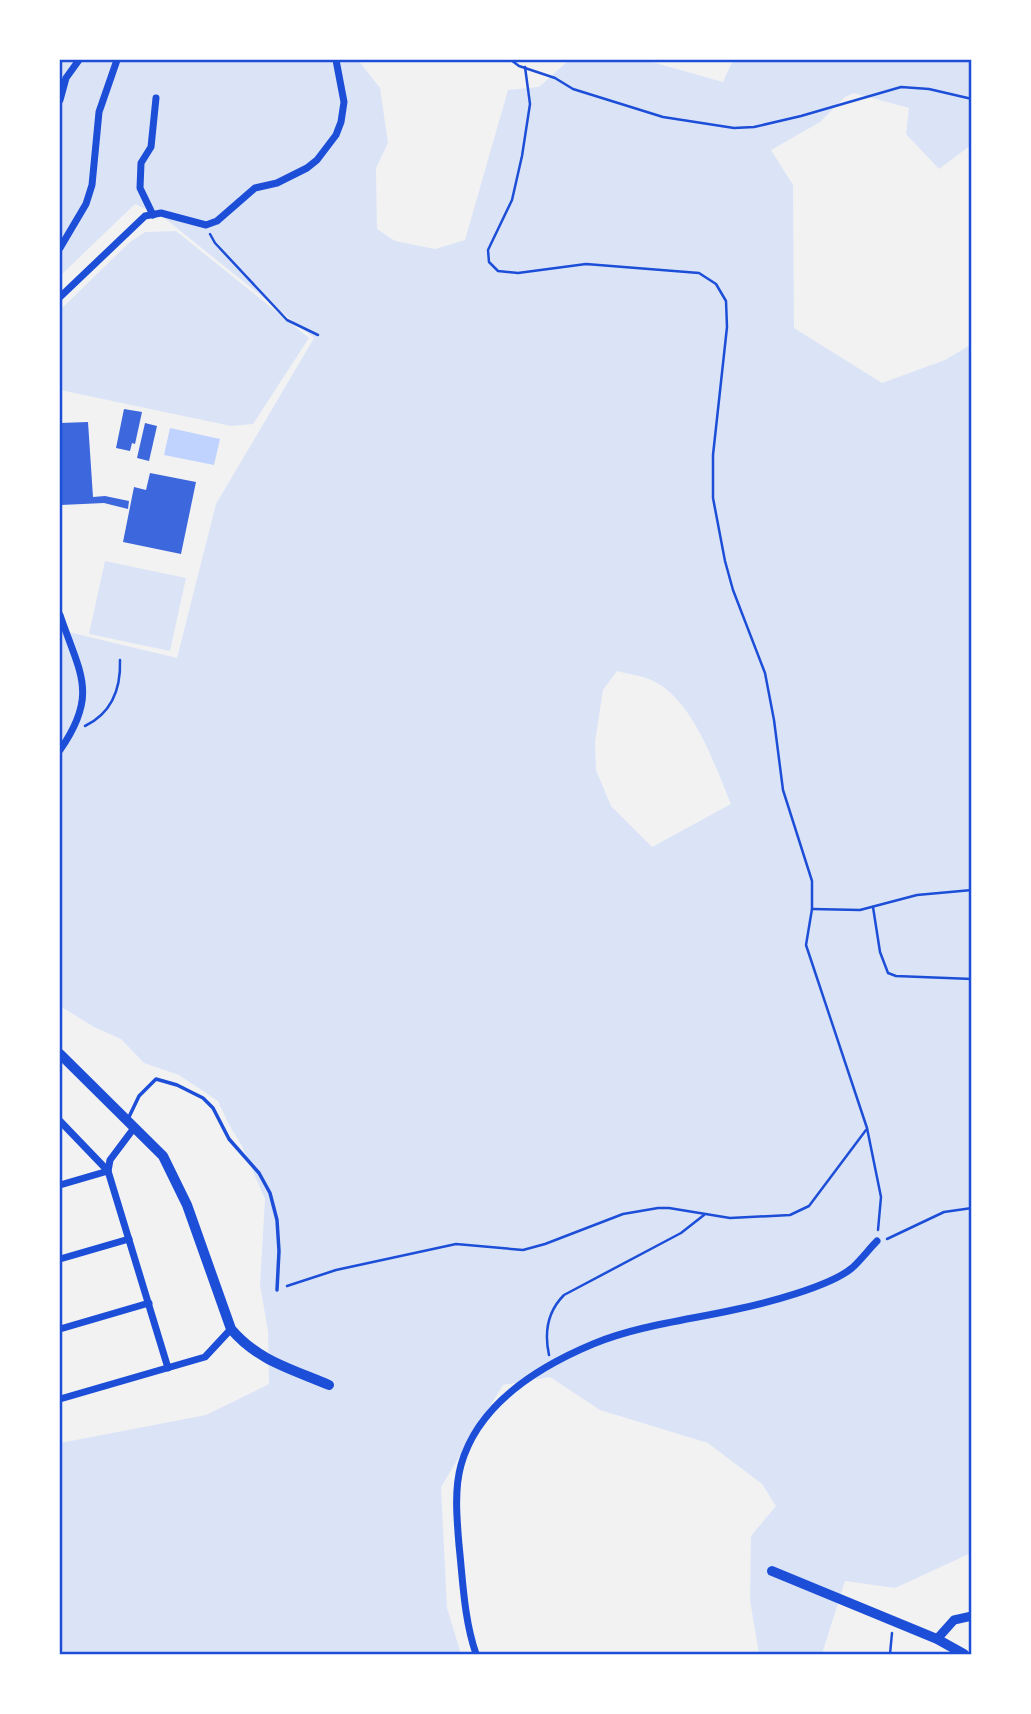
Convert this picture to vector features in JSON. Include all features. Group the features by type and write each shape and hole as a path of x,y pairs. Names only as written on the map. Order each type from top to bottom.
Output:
{"main road":[{"path":"60,1054 163,1156 187,1205 231,1329 243,1344 258,1355 329,1385"},
{"path":"772,1571 937,1639 964,1654"}],"street":[{"path":"60,100 66,78 79,60"},
{"path":"60,248 86,204 92,185 100,112 117,60"},
{"path":"60,297 145,216 162,213 206,225 218,221 255,188 277,183 317,160 336,135 341,122 344,102 336,60"},
{"path":"153,215 140,188 141,163 151,146 156,98"},
{"path":"60,615 84,689 83,704 76,726 60,750"},
{"path":"60,1121 108,1171 167,1368"},
{"path":"108,1171 110,1160 131,1124"},
{"path":"60,1185 108,1171"},
{"path":"60,1259 129,1239"},
{"path":"476,1654 466,1616 457,1512 460,1469 467,1448 492,1409 514,1389 594,1343 626,1333 776,1300 835,1278 851,1269 877,1241"},
{"path":"60,1329 149,1303"},
{"path":"60,1399 205,1357 231,1329"},
{"path":"937,1639 954,1620 971,1616"}],"lane":[{"path":"131,1124 139,1096 156,1079 192,1092 213,1108 229,1139 259,1172 270,1193 278,1237 277,1290"}],"path":[{"path":"512,60 555,78 573,89 663,117 734,128 754,127 801,117 901,87 929,89 971,99"},
{"path":"525,67 530,104 522,156 512,200 488,250 489,262 498,271 517,273 586,264 699,273 716,284 726,301 727,327 713,455 713,498 733,590 765,673 783,790 812,881 806,945 867,1128 881,1197 877,1241 889,1239 944,1212 971,1209"},
{"path":"206,225 215,243 287,320 318,335"},
{"path":"76,726 86,726 99,719 109,708 117,688 120,660"},
{"path":"811,909 860,910 917,895 971,890"},
{"path":"873,907 880,952 888,973 896,976 971,979"},
{"path":"277,1290 336,1270 456,1244 523,1250 623,1214 641,1211 669,1208 730,1218 799,1212 816,1198 867,1128"},
{"path":"552,1365 548,1352 549,1316 554,1305 564,1295 681,1233 704,1214"},
{"path":"890,1654 894,1621"}],"shaded area":[{"path":"60,60 358,60 380,88 388,143 376,168 377,229 395,241 435,249 465,240 508,90 539,87 569,60 645,60 723,82 733,60 971,60 971,145 939,169 906,134 909,108 854,93 845,97 820,122 771,150 793,185 794,328 882,383 945,360 972,344 971,1553 895,1588 845,1581 822,1654 759,1654 750,1600 751,1536 776,1506 762,1484 708,1443 600,1410 550,1377 503,1385 441,1487 447,1608 461,1654 60,1654 60,1443 206,1415 269,1384 268,1331 260,1285 265,1199 242,1146 218,1101 179,1075 144,1063 121,1039 94,1027 60,1006 60,630 177,658 216,504 314,338 163,217 135,204 60,276","holes":["617,671 649,679 678,700 700,733 731,804 652,847 611,806 596,770 595,742 603,690"]},
{"path":"176,231 309,338 253,424 231,426 60,390 60,310 130,242 145,232"},
{"path":"105,561 186,578 170,651 89,634"}],"water":[{"path":"170,428 220,439 214,465 164,455"}],"building":[{"path":"124,409 142,412 135,444 132,443 130,451 116,448"},
{"path":"88,422 93,497 105,496 129,501 128,509 104,503 61,505 60,423"},
{"path":"145,423 157,426 149,461 137,458"},
{"path":"150,473 196,482 181,554 123,542 134,487 146,490"}]}
